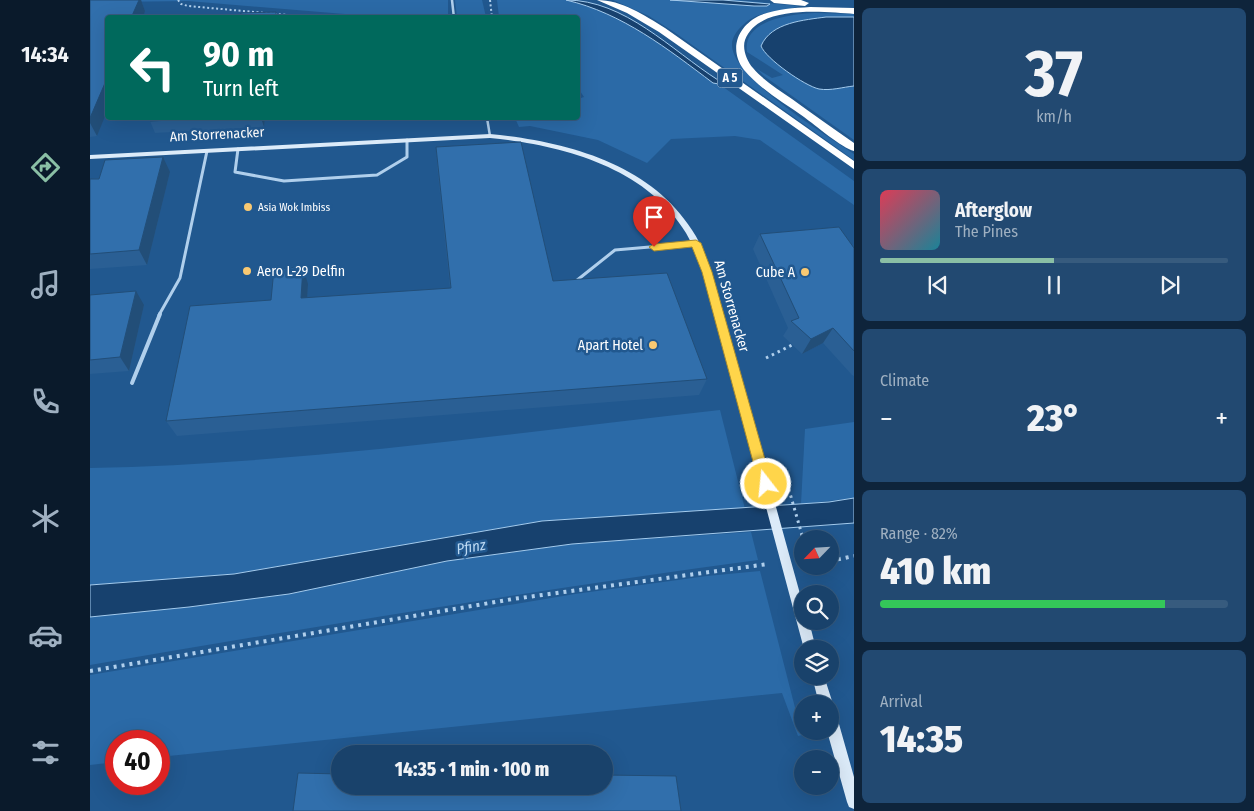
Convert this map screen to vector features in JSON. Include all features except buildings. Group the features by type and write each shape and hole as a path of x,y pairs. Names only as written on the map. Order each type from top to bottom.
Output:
{"highway":[{"name":"A 5","path":"601,0 630,11 662,30 854,166"},
{"path":"774,0 854,7"},
{"name":"A 5","path":"854,11 801,10 768,16 747,28 740,40 739,47 748,68 765,84 854,148"}],"street":[{"name":"Am Storrenacker","path":"90,157 490,136 550,144 586,156 617,170 642,185 666,204 686,226 696,243 707,272 794,592"},
{"path":"836,740 854,802"}],"lane":[{"path":"452,0 454,15"},
{"path":"486,120 490,136"},
{"path":"238,149 235,172 284,181 377,174 407,157 407,140"},
{"path":"132,383 158,318 180,278 207,150"},
{"path":"576,281 615,250 696,243"}],"path":[{"path":"178,0 181,4 188,6 288,15"},
{"path":"490,0 492,15"},
{"path":"766,358 792,345"},
{"path":"787,483 800,530"},
{"path":"839,559 854,556"},
{"path":"90,671 542,595 786,562"}],"shaded area":[{"path":"97,0 448,0 448,15 357,15 188,1 107,2"},
{"path":"455,0 482,0 486,15 457,15"},
{"path":"497,0 567,0 607,12 626,21 713,83 719,84 854,181 854,205 760,140 735,136 671,139 647,163 598,140 530,126 519,127 516,120 580,120 580,98 584,97 580,91 580,15 499,15"},
{"path":"613,0 737,0 799,6 763,14 749,20 739,29 733,39 732,44 736,57 747,73 763,89 803,120 854,154 854,160 674,32 649,16"},
{"path":"815,13 854,14 854,140 764,76 757,69 772,78 783,75 747,52 748,41 752,32 761,25 782,17"},
{"path":"720,410 745,509 542,521 234,574 90,585 90,468 169,465 327,454"},
{"path":"854,422 854,498 801,504 805,429"},
{"path":"751,532 758,560 423,610 90,665 90,617 289,594 447,561 572,544"},
{"path":"760,571 794,704 794,725 782,693 170,756 170,730 105,730 105,763 90,765 90,675 575,594 707,576"}],"water":[{"path":"566,0 588,2 628,17 718,80 719,84 713,83 661,45 625,23 587,6"},
{"path":"670,0 723,0 770,4 767,6 754,6"},
{"path":"826,17 854,17 854,86 828,90 813,87 778,65 761,46 772,32 780,27 799,21"},
{"name":"Pfinz","path":"854,498 854,523 572,544 447,561 289,594 90,617 90,585 234,574 542,521 829,502"}],"place":[{"name":"Asia Wok Imbiss","path":"248,207"},
{"name":"Aero L-29 Delfin","path":"247,271"},
{"name":"Cube A","path":"805,272"},
{"name":"Apart Hotel","path":"653,345"}],"route":[{"path":"654,247 696,243 707,272 766,484"}]}
